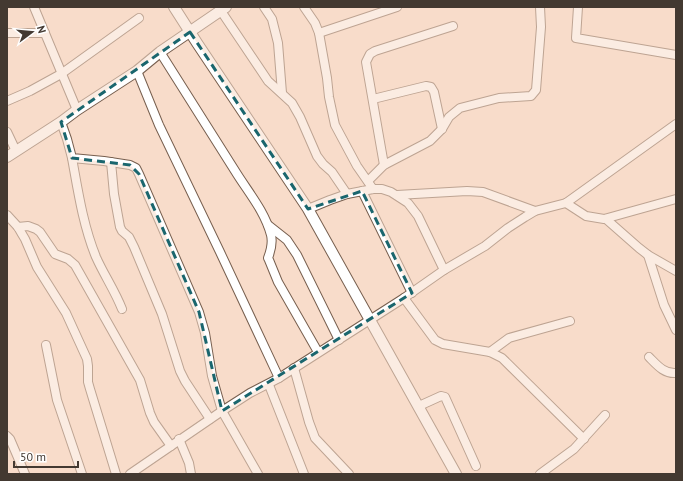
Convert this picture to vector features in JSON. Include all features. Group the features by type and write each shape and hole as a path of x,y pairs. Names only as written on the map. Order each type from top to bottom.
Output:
{"street":[{"path":"34,7 77,110"},
{"path":"174,7 308,209 456,474"},
{"path":"264,7 272,19 278,43 282,93"},
{"path":"304,7 315,23 319,33 329,97 336,125 357,166 374,189"},
{"path":"319,33 397,7"},
{"path":"368,181 384,165 430,142 442,129 448,117 460,108 499,98 531,96 536,90 541,27 540,7"},
{"path":"578,7 576,38 676,55"},
{"path":"7,157 137,71 160,52 224,9 268,81 292,103 300,117 316,156 322,164 332,172 347,194"},
{"path":"7,101 30,91 61,74 139,18"},
{"path":"384,165 366,62 370,54 375,51 453,26"},
{"path":"7,33 46,33"},
{"path":"160,52 241,181 257,203 268,224 271,235 273,243 269,260 278,282 318,352"},
{"path":"137,71 159,125 279,378"},
{"path":"373,99 426,86 431,88 434,92 442,129"},
{"path":"61,122 72,158 83,218 97,257 122,310"},
{"path":"134,473 179,439 250,393 268,385 339,340 412,293 444,270 485,246 535,211 566,202 676,124"},
{"path":"7,132 16,151"},
{"path":"72,158 130,165 138,170 199,312 205,333 212,376 222,411 258,474"},
{"path":"111,162 114,194 120,227 129,237 134,247 162,314 180,371 210,419"},
{"path":"308,209 347,194 374,189 382,189 397,195 408,203 418,216 444,270"},
{"path":"362,191 412,293"},
{"path":"397,195 467,191 483,192 535,211"},
{"path":"566,202 586,216 606,219 676,199"},
{"path":"7,215 26,239 37,267 66,313 84,350 87,358 88,382 116,474"},
{"path":"606,219 648,255 676,271"},
{"path":"268,224 286,240 297,255 339,340"},
{"path":"18,227 28,226 36,228 55,254 68,259 76,265 140,380 154,422 170,446"},
{"path":"648,255 664,305 676,330"},
{"path":"404,298 435,340 443,344 490,352 502,358 584,439"},
{"path":"490,352 509,338 570,322"},
{"path":"46,345 57,400 82,474"},
{"path":"649,357 660,369 670,373 676,373"},
{"path":"294,368 308,422 315,438 349,474"},
{"path":"268,385 304,474"},
{"path":"419,406 441,396 445,397 476,466"},
{"path":"540,474 574,449 605,415"},
{"path":"7,436 10,439 25,474"},
{"path":"179,439 189,463 191,474"}],"highlighted area":[{"path":"190,32 308,209 362,191 412,293 222,411 199,312 139,174 130,165 72,158 61,122"}]}
